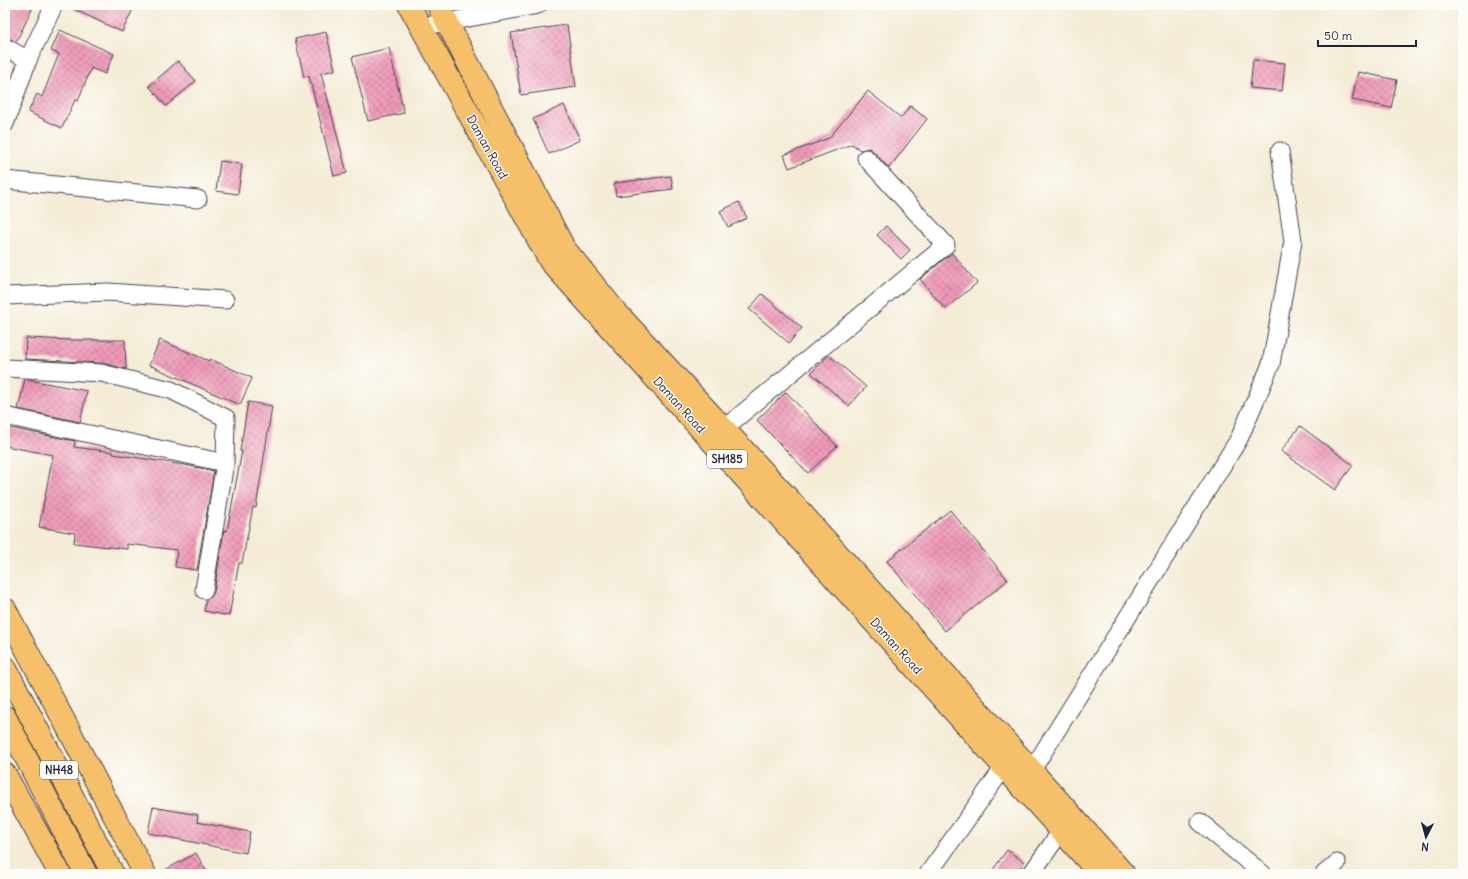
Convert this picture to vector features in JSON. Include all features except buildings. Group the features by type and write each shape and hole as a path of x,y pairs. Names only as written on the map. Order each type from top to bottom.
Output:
{"main road":[{"name":"Daman Road","path":"409,5 550,261 717,434 1017,773 1068,825 1100,874"},
{"path":"443,14 564,248 717,434 802,513 1017,773"},
{"path":"5,609 145,874"},
{"name":"NH48","path":"5,667 113,874"},
{"name":"NH48","path":"5,717 86,874"},
{"path":"5,774 60,874"},
{"path":"1068,825 1124,874"}],"street":[{"path":"5,124 28,60 54,5"},
{"path":"420,27 443,14 538,5"},
{"path":"5,47 28,60"},
{"path":"928,874 1017,773 1239,440 1271,364 1293,241 1280,151"},
{"path":"717,434 946,245 866,158"},
{"path":"5,180 198,199"},
{"path":"5,296 108,292 225,300"},
{"path":"5,368 101,373 171,390 226,418 225,463 204,590"},
{"path":"5,416 225,463"},
{"path":"1200,822 1263,874"},
{"path":"1032,874 1068,825"}]}
